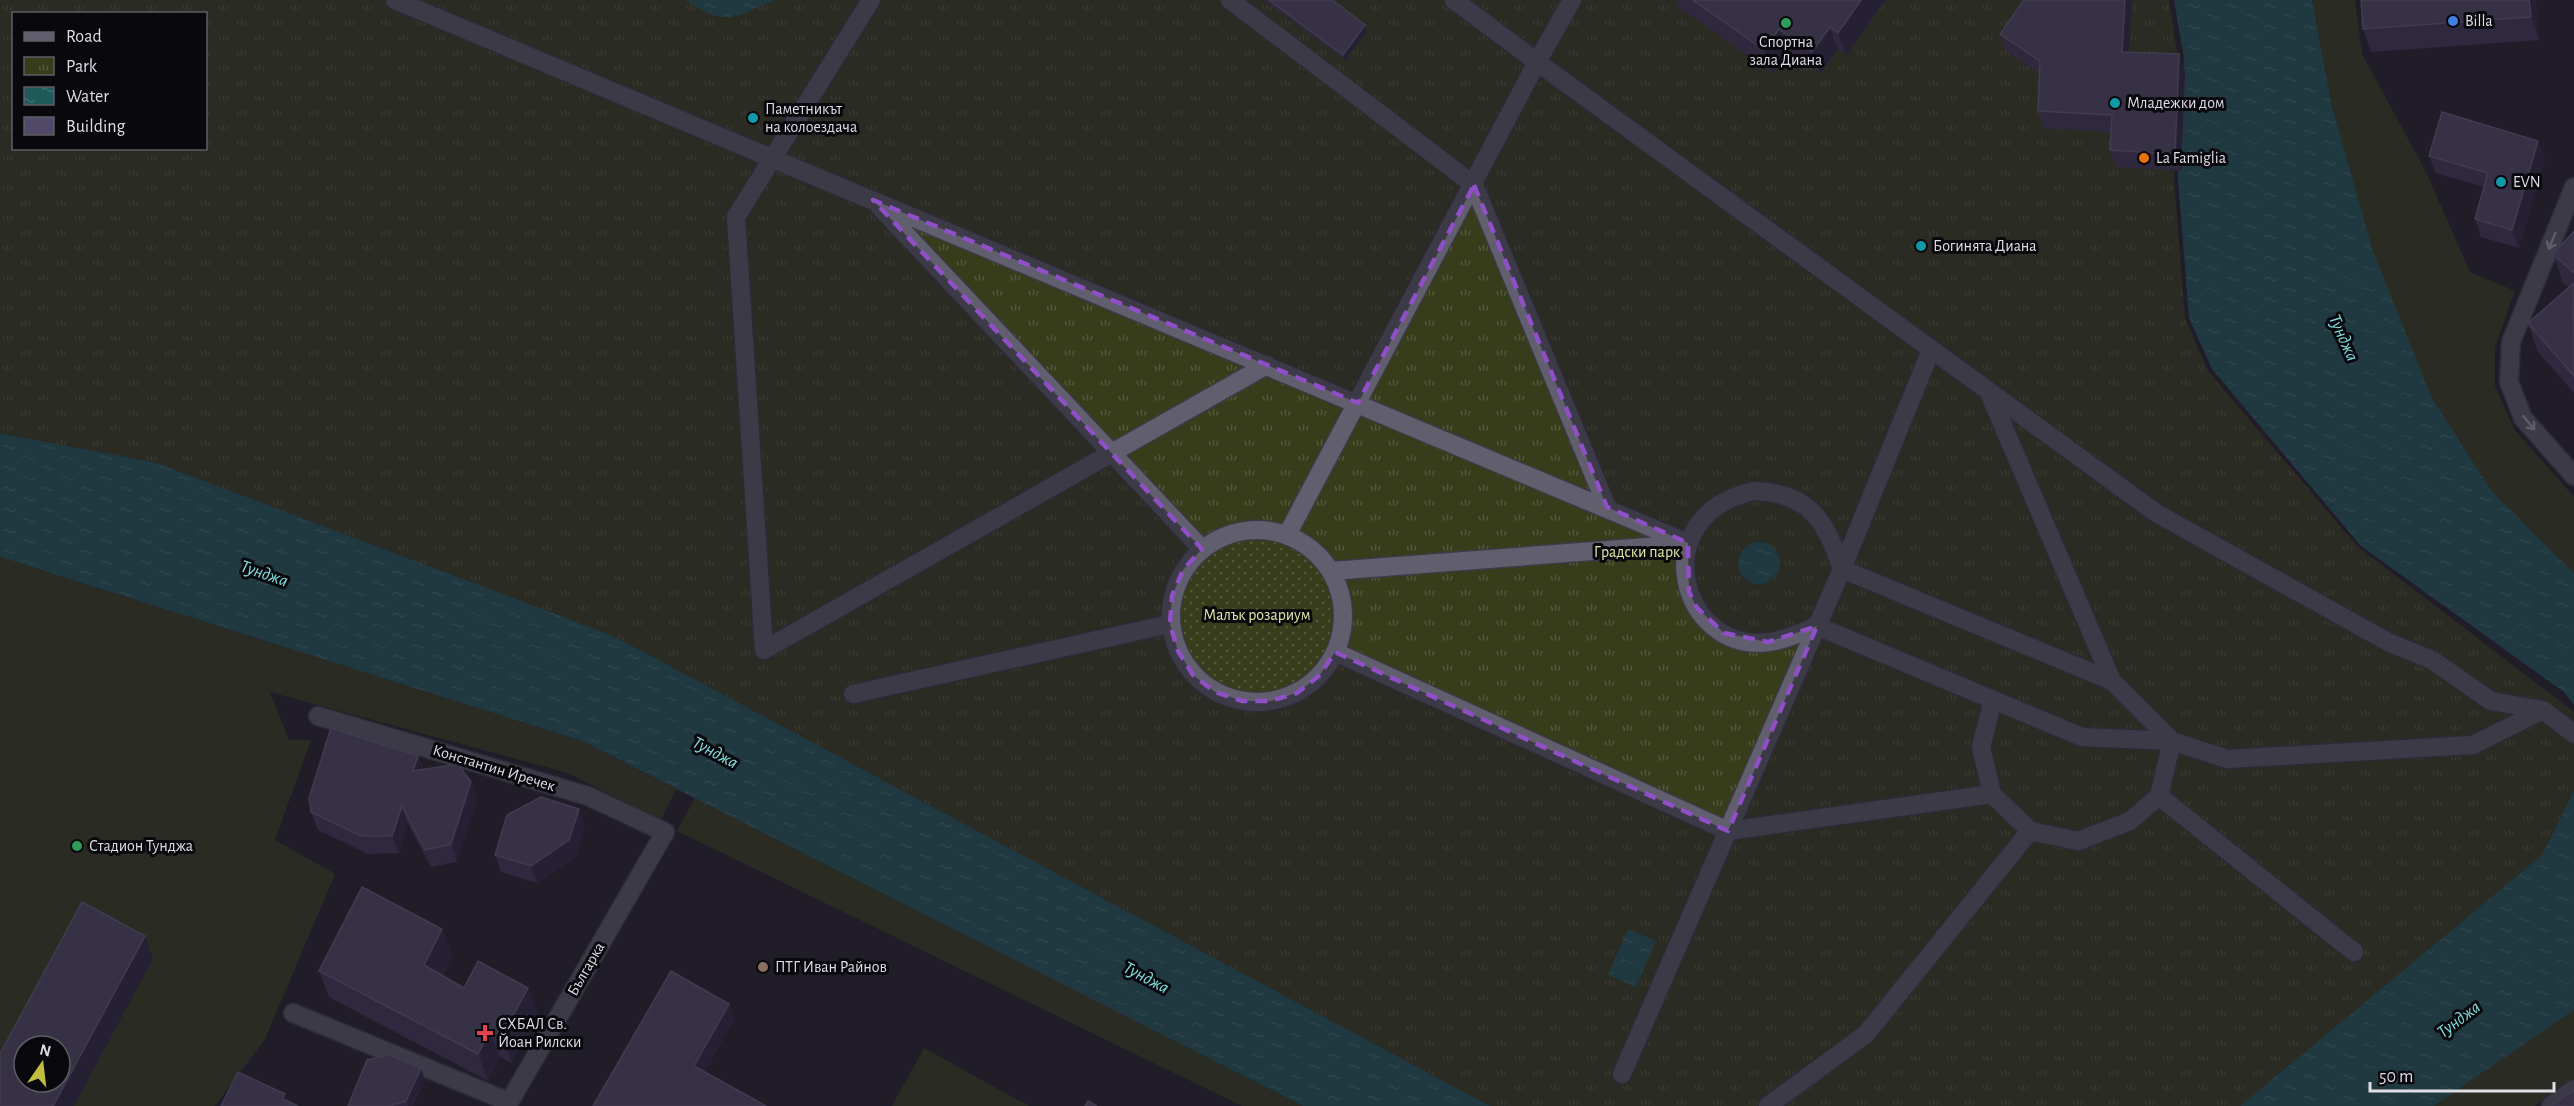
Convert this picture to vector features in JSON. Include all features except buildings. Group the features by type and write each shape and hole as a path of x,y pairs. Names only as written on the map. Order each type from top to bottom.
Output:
{"street":[{"path":"395,0 1607,507 1688,543"},
{"path":"872,0 735,218 764,650 1267,365"},
{"path":"1230,0 1474,185 1607,507"},
{"path":"1454,0 2156,513 2388,642 2432,660 2491,701 2543,710 2574,734"},
{"path":"1287,535 1572,0"},
{"path":"2574,187 2511,342 2509,382 2523,418 2574,476"},
{"path":"873,200 1202,549"},
{"path":"1622,1074 1842,568 1931,350"},
{"path":"1989,393 2112,681 2172,741"},
{"path":"2112,681 1842,568 1829,533 1819,517 1805,504 1774,492 1754,491 1734,495 1719,503 1701,520 1688,543 1685,567 1689,592 1697,608 1709,622 1724,633 1745,641 1768,642 1817,626 2082,737 2172,741 2227,759 2474,745 2543,710"},
{"path":"1257,529 1287,535 1313,550 1331,571 1341,597 1343,626 1335,652 1320,675 1297,693 1270,701 1242,701 1215,692 1193,675 1178,651 1170,624 1172,596 1183,570 1202,549 1227,534 1257,529"},
{"path":"1331,571 1688,543"},
{"path":"853,694 1170,624"},
{"path":"1335,652 1728,831 1992,795"},
{"path":"1993,700 1981,747 1992,795 2030,831 2078,841 2130,821 2159,796 2172,741"},
{"name":"Константин Иречек","path":"318,716 588,796 665,832"},
{"path":"2159,796 2354,952"},
{"path":"1768,1106 1866,1034 2030,831"},
{"name":"Българка","path":"508,1104 665,832"},
{"path":"293,1013 508,1104"},
{"path":"2551,1106 2574,1089"}],"highlighted area":[{"path":"1474,185 1607,507 1688,543 1689,592 1697,608 1724,633 1768,642 1817,626 1728,831 1335,652 1320,675 1297,693 1270,701 1242,701 1215,692 1193,675 1178,651 1170,624 1172,596 1183,570 1202,549 873,200 1358,403"}],"green space":[{"name":"Градски парк","path":"0,0 2169,0 2178,59 2174,179 2185,318 2208,371 2357,546 2574,712 2574,790 2542,855 2240,1106 1490,1106 616,637 157,463 0,433"},
{"path":"2312,0 2355,0 2362,54 2426,172 2470,272 2515,291 2495,347 2495,386 2514,429 2574,497 2574,573 2492,491 2432,398 2373,251 2332,106"},
{"name":"Малък розариум","path":"1257,530 1290,537 1318,555 1336,583 1343,616 1336,649 1318,677 1290,695 1257,702 1224,695 1196,677 1178,649 1171,616 1178,583 1196,555 1224,537"},
{"path":"0,557 582,741 676,789 661,820 568,773 270,692 289,740 311,740 275,840 335,874 265,1039 215,1106 0,1106"},
{"path":"695,798 1303,1106 1242,1106 677,831"},
{"path":"2574,1010 2574,1078 2535,1106 2434,1106"},
{"path":"924,1048 1029,1106 892,1106"}],"water":[{"path":"686,0 775,0 739,15 721,17 700,9"},
{"name":"Тунджа","path":"2174,0 2312,0 2332,106 2373,251 2432,398 2492,491 2574,573 2574,705 2564,692 2361,546 2212,369 2189,318 2178,178 2184,58"},
{"name":"Тунджа","path":"0,433 157,463 616,637 1490,1106 1303,1106 582,741 0,557"},
{"path":"1759,542 1767,543 1774,548 1779,555 1779,571 1774,578 1767,583 1759,584 1751,583 1744,578 1739,571 1738,563 1739,555 1744,548 1751,543"},
{"name":"Тунджа","path":"2574,790 2574,1010 2434,1106 2240,1106 2542,855"},
{"path":"1628,929 1656,941 1636,987 1608,975"}],"place":[{"name":"Billa","path":"2453,21"},
{"name":"Спортна зала Диана","path":"1786,23"},
{"name":"Младежки дом","path":"2115,103"},
{"name":"Паметникът на колоездача","path":"753,118"},
{"name":"La Famiglia","path":"2144,158"},
{"name":"EVN","path":"2501,182"},
{"name":"Богинята Диана","path":"1921,246"},
{"name":"Стадион Тунджа","path":"77,846"},
{"name":"ПТГ Иван Райнов","path":"763,967"},
{"name":"СХБАЛ Св. Йоан Рилски","path":"485,1033"}]}
